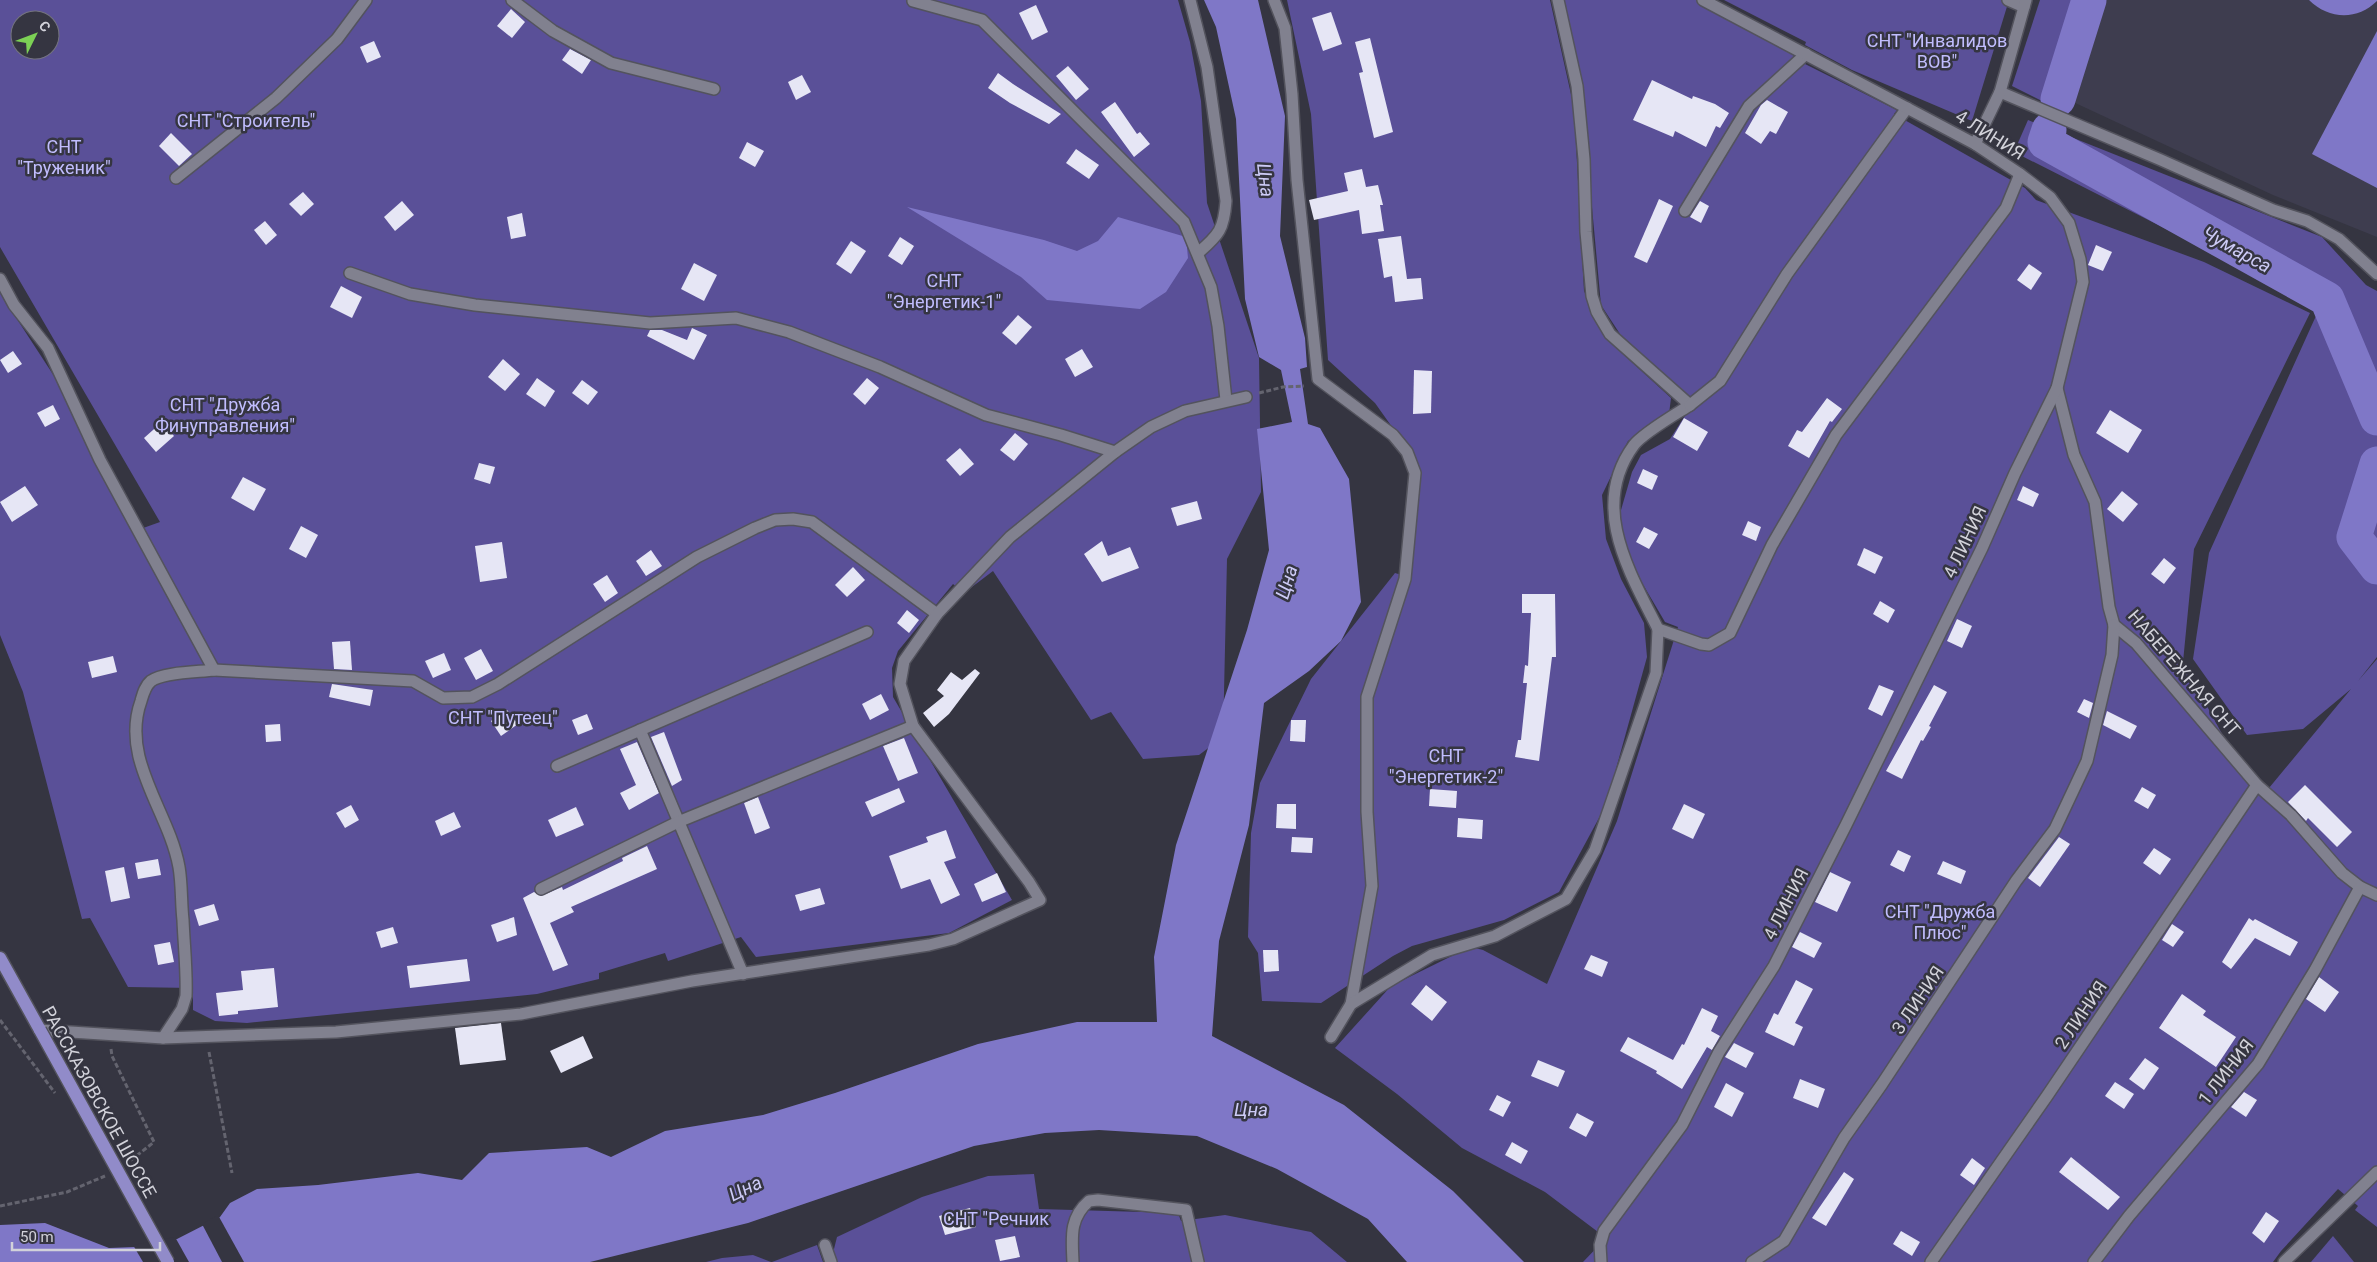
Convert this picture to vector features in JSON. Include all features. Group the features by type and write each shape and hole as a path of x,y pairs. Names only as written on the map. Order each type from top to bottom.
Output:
{"main road":[{"name":"РАССКАЗОВСКОЕ ШОССЕ","path":"0,958 168,1262"}],"lane":[{"path":"176,178 276,98 337,39 366,0"},
{"path":"512,0 553,31 611,63 714,89"},
{"path":"1190,0 1207,67 1226,201 1225,220 1218,236 1198,252"},
{"path":"1274,0 1285,28 1292,94 1297,180 1318,379 1393,435 1407,452 1415,473 1405,579 1367,697 1367,812 1372,886 1351,1004 1331,1038"},
{"path":"1558,0 1576,86 1584,159 1589,269 1592,296 1597,312 1610,334 1690,405"},
{"name":"4 ЛИНИЯ","path":"1600,1262 1600,1245 1604,1231 1682,1125 1719,1052 1774,966 1912,694 2057,388 2084,282 2080,259 2069,223 2062,210 2050,197 2020,174 1975,144 1703,0"},
{"path":"1975,144 2000,92 2025,4 2008,0"},
{"path":"914,1 982,20 1184,222 1211,287 1218,326 1226,400"},
{"path":"1685,210 1749,106 1806,54"},
{"path":"2000,92 2273,210 2307,221 2339,239 2377,274"},
{"path":"1351,1004 1432,955 1495,936 1566,899 1595,850 1656,673 1658,629 1624,560 1613,508 1614,489 1620,470 1635,443 1690,405 1720,381 1787,274 1907,108"},
{"path":"1658,629 1709,645 1730,633 1772,545 1836,435 2006,208 2020,174"},
{"path":"350,273 410,294 475,305 650,323 736,318 789,332 816,342 880,367 986,415 1115,452"},
{"path":"0,280 14,305 48,348 100,460 214,670"},
{"name":"НАБЕРЕЖНАЯ СНТ","path":"2057,388 2074,454 2095,502 2109,607 2114,625 2156,665 2257,785 2291,815 2342,874 2360,887 2377,895"},
{"path":"40,1030 163,1038 336,1032 521,1014 692,981 953,939 1040,900 1029,882 913,726 901,694 901,669 917,641 937,614 1010,537 1115,452 1151,427 1185,411 1226,400 1246,397"},
{"path":"163,1038 182,1009 186,996 179,867 171,840 148,786 135,732 138,710 145,690 151,681 162,676 214,670 413,681 443,698 472,697 498,684 698,556 755,528 776,520 793,519 812,522 937,614"},
{"name":"3 ЛИНИЯ","path":"1752,1262 1784,1241 1844,1138 2016,882 2055,829 2087,760 2112,655 2114,625"},
{"path":"557,766 867,632"},
{"path":"541,889 678,822 913,726"},
{"path":"640,730 743,974"},
{"name":"2 ЛИНИЯ","path":"1931,1262 2047,1096 2257,785"},
{"name":"1 ЛИНИЯ","path":"2094,1262 2129,1216 2258,1064 2315,970 2360,887"},
{"path":"2284,1262 2377,1172"},
{"path":"1073,1262 1072,1233 1075,1218 1089,1202 1098,1200 1186,1210 1198,1262"},
{"path":"825,1245 831,1262"}],"path":[{"path":"1246,397 1283,387 1305,386"},
{"path":"0,1020 45,1078 58,1100"},
{"path":"206,1036 232,1174"}],"shaded area":[{"path":"2104,0 2377,0 2377,237 2273,195 2071,101"}],"green space":[{"path":"0,0 1178,0 1190,42 1201,101 1207,203 1259,358 1261,492 1227,559 1223,737 1199,755 1143,759 1111,712 1091,720 993,571 964,593 953,584 898,651 892,668 893,697 1012,900 949,933 756,957 741,937 668,961 665,953 599,973 599,979 537,994 247,1023 215,1021 193,1010 193,988 128,987 90,918 82,919 23,692 0,635 0,293 54,376 132,532 160,522 0,247"},
{"name":"СНТ \"Энергетик-2\"","path":"1287,0 1550,0 1574,108 1584,291 1600,327 1613,345 1671,398 1669,414 1628,441 1602,495 1606,539 1621,579 1644,623 1647,657 1606,805 1559,892 1504,920 1412,946 1393,956 1321,1003 1262,1001 1258,953 1248,937 1251,833 1260,783 1311,679 1395,573 1405,576 1412,543 1419,465 1375,403 1328,360 1311,114"},
{"name":"СНТ \"Дружба Плюс\"","path":"1564,0 1699,0 1794,53 1793,58 1897,110 1894,114 2025,188 2036,200 2204,262 2310,313 2194,549 2183,662 2221,732 2242,763 2269,788 2351,689 2303,729 2247,735 2193,659 2209,553 2320,307 2014,152 2028,120 2322,237 2366,285 2377,291 2377,657 2358,681 2377,659 2377,1227 2355,1210 2358,1206 2338,1189 2273,1262 1583,1262 1606,1238 1545,1192 1462,1148 1397,1094 1335,1048 1391,986 1464,950 1475,948 1483,950 1547,984 1617,821 1678,627 1665,622 1628,559 1619,517 1632,472 1641,455 1670,439 1690,408 1686,396 1620,334 1601,305 1579,66"},
{"name":"СНТ \"Инвалидов ВОВ\"","path":"1724,0 2009,0 1972,121 1852,70 1805,45 1806,42"},
{"path":"2040,0 2098,0 2062,111 2012,86"},
{"name":"СНТ \"Речник","path":"1034,1174 1039,1209 1178,1213 1181,1221 1225,1215 1311,1232 1347,1262 836,1262 833,1253 837,1237 922,1197 988,1176"},
{"path":"2333,1236 2354,1262 2311,1262"},
{"path":"817,1245 823,1262 772,1262"},
{"path":"753,1255 771,1262 706,1262 722,1258"}],"water":[{"name":"Цна","path":"1204,0 1258,0 1285,116 1280,236 1305,338 1307,367 1300,369 1308,424 1320,428 1349,479 1361,602 1341,641 1309,671 1264,703 1249,825 1219,941 1212,1036 1344,1105 1453,1191 1524,1262 1407,1262 1368,1219 1277,1169 1197,1136 1099,1130 1045,1133 974,1146 748,1223 590,1262 0,1262 0,1225 45,1223 109,1248 135,1247 177,1239 220,1217 230,1203 257,1189 318,1185 418,1173 462,1180 489,1153 587,1147 611,1157 665,1131 763,1115 835,1093 978,1044 1077,1022 1157,1022 1154,957 1176,845 1247,630 1269,550 1257,429 1292,422 1281,370 1259,357 1245,299 1236,119 1216,27"},
{"path":"2309,0 2377,1 2361,12 2343,15 2325,11"},
{"path":"2377,31 2377,188 2312,154"},
{"path":"907,207 1044,240 1077,251 1098,241 1118,217 1186,237 1188,258 1166,292 1140,309 1047,300 1021,277"}],"pier":[{"path":"218,1215 244,1262 222,1262 202,1224"},
{"path":"175,1237 189,1262 143,1262 133,1245"}],"building":[{"path":"1036,5 1048,32 1032,40 1019,13"},
{"path":"511,9 525,22 512,38 497,26"},
{"path":"1331,12 1342,44 1323,51 1312,18"},
{"path":"1370,38 1393,132 1374,138 1359,73 1363,72 1355,42"},
{"path":"374,41 381,57 367,63 360,47"},
{"path":"570,49 591,60 582,74 562,60"},
{"path":"1068,66 1089,89 1076,100 1056,76"},
{"path":"998,73 1061,114 1049,124 1010,103 988,88"},
{"path":"802,75 811,92 796,100 788,82"},
{"path":"1652,80 1692,99 1693,96 1715,104 1729,113 1720,128 1716,126 1706,147 1675,131 1673,137 1633,120"},
{"path":"1767,100 1788,112 1776,134 1770,131 1761,144 1745,133 1761,105"},
{"path":"1115,102 1137,134 1140,132 1150,144 1134,157 1101,112"},
{"path":"171,133 192,154 179,166 159,146"},
{"path":"747,142 764,151 755,167 739,158"},
{"path":"1076,149 1099,165 1089,179 1066,163"},
{"path":"1362,169 1366,187 1378,185 1383,205 1380,205 1384,231 1362,234 1359,210 1314,220 1309,200 1348,191 1344,173"},
{"path":"303,192 314,204 301,216 289,204"},
{"path":"1659,199 1673,206 1647,263 1634,257"},
{"path":"402,201 414,215 395,231 384,217"},
{"path":"1700,201 1709,206 1701,223 1690,217"},
{"path":"522,213 526,236 511,239 507,217"},
{"path":"265,221 277,235 266,245 254,230"},
{"path":"1401,236 1407,279 1421,278 1423,299 1395,302 1392,276 1384,278 1378,239"},
{"path":"900,237 914,246 902,265 888,256"},
{"path":"851,241 866,251 851,274 836,264"},
{"path":"2096,245 2112,252 2103,271 2088,265"},
{"path":"694,263 717,275 704,301 681,289"},
{"path":"2029,264 2042,273 2031,290 2017,280"},
{"path":"341,286 362,297 352,318 330,307"},
{"path":"1018,315 1032,327 1016,345 1002,333"},
{"path":"692,328 707,335 694,360 647,336 650,330 662,330 687,340"},
{"path":"1082,349 1093,367 1075,377 1065,359"},
{"path":"13,351 22,364 8,373 0,360"},
{"path":"503,359 520,374 505,391 488,377"},
{"path":"1414,370 1432,371 1431,413 1413,414"},
{"path":"537,378 555,391 545,407 526,394"},
{"path":"867,378 879,388 865,405 853,394"},
{"path":"582,380 598,392 588,405 572,393"},
{"path":"1827,398 1842,409 1832,422 1830,421 1809,458 1788,446 1797,430 1802,432"},
{"path":"53,405 60,419 45,427 37,413"},
{"path":"2110,410 2142,430 2128,453 2096,433"},
{"path":"1684,418 1708,432 1697,451 1673,437"},
{"path":"162,422 174,436 156,452 144,438"},
{"path":"1015,433 1028,444 1014,461 1000,450"},
{"path":"960,448 974,464 960,476 946,460"},
{"path":"479,463 495,467 490,484 474,479"},
{"path":"1643,469 1658,476 1652,490 1637,483"},
{"path":"243,477 266,489 254,511 231,498"},
{"path":"25,486 38,505 12,522 0,502"},
{"path":"2023,486 2039,494 2033,507 2017,500"},
{"path":"2122,491 2138,504 2123,522 2107,509"},
{"path":"1197,501 1202,519 1177,526 1171,508"},
{"path":"1748,521 1761,527 1756,541 1742,535"},
{"path":"301,526 318,535 306,558 289,549"},
{"path":"1644,527 1658,534 1649,549 1636,542"},
{"path":"1102,541 1108,556 1130,547 1139,568 1102,582 1084,554"},
{"path":"502,542 507,578 480,582 475,546"},
{"path":"1864,548 1883,557 1875,574 1857,565"},
{"path":"651,550 662,566 646,576 636,561"},
{"path":"2164,558 2176,568 2164,584 2151,574"},
{"path":"853,567 865,580 847,597 835,585"},
{"path":"607,575 618,593 605,602 593,584"},
{"path":"1522,594 1555,594 1556,657 1552,657 1539,761 1515,757 1518,740 1521,740 1527,683 1523,683 1525,665 1528,666 1531,613 1522,613"},
{"path":"1880,601 1895,610 1888,623 1873,614"},
{"path":"907,610 919,620 909,633 897,623"},
{"path":"1957,619 1972,626 1962,648 1947,641"},
{"path":"350,641 352,670 334,669 332,642"},
{"path":"481,649 493,671 476,680 464,658"},
{"path":"444,653 451,670 433,678 425,661"},
{"path":"113,656 117,672 92,678 88,662"},
{"path":"975,669 980,673 949,714 934,727 923,713 944,696 937,690 951,672 962,680"},
{"path":"332,684 373,690 370,706 329,697"},
{"path":"1879,685 1894,691 1882,716 1868,709"},
{"path":"1934,685 1947,692 1929,726 1931,727 1923,741 1921,740 1902,779 1886,771"},
{"path":"881,694 889,710 870,720 862,704"},
{"path":"2084,699 2093,703 2089,718 2077,712"},
{"path":"507,710 518,724 501,736 491,721"},
{"path":"2107,711 2137,726 2130,739 2103,725"},
{"path":"587,714 593,729 578,735 572,720"},
{"path":"1291,720 1306,720 1305,742 1290,741"},
{"path":"280,724 281,741 266,742 265,725"},
{"path":"664,732 682,780 672,786 651,737"},
{"path":"904,738 918,773 898,781 883,746"},
{"path":"637,742 659,793 629,810 620,793 636,785 620,749"},
{"path":"2305,785 2352,832 2337,847 2308,818 2306,821 2288,802"},
{"path":"2142,787 2156,795 2148,809 2134,801"},
{"path":"899,788 905,802 872,817 865,802"},
{"path":"1430,789 1457,791 1456,808 1429,806"},
{"path":"758,797 770,828 755,834 744,803"},
{"path":"1277,804 1296,804 1296,829 1276,828"},
{"path":"1684,804 1705,814 1693,839 1672,829"},
{"path":"351,805 359,820 345,828 336,813"},
{"path":"576,807 584,825 556,837 548,820"},
{"path":"454,812 461,827 441,836 435,821"},
{"path":"1458,818 1483,820 1482,839 1457,837"},
{"path":"946,830 956,858 944,862 960,895 941,904 930,879 901,889 889,856 928,842 926,837"},
{"path":"1292,837 1313,838 1312,853 1291,852"},
{"path":"2059,837 2070,844 2040,887 2028,878"},
{"path":"647,846 657,869 571,907 574,912 550,923 568,965 553,971 523,898 534,892 541,896 562,887 563,890 623,861 622,858"},
{"path":"2154,848 2171,859 2160,875 2143,863"},
{"path":"1898,850 1911,856 1904,872 1890,865"},
{"path":"158,859 161,875 138,879 135,863"},
{"path":"1943,861 1966,871 1961,884 1937,874"},
{"path":"124,867 130,898 111,902 105,871"},
{"path":"1830,872 1851,882 1837,912 1815,902"},
{"path":"997,873 1006,892 982,902 974,884"},
{"path":"820,888 825,904 800,911 795,895"},
{"path":"214,904 219,920 199,926 194,910"},
{"path":"514,917 517,935 497,942 491,925"},
{"path":"2249,918 2253,921 2255,919 2298,942 2290,956 2255,938 2231,969 2222,962"},
{"path":"2172,924 2184,932 2173,947 2162,940"},
{"path":"393,927 398,943 381,948 376,932"},
{"path":"1800,932 1822,943 1814,958 1792,947"},
{"path":"170,942 174,962 158,965 154,945"},
{"path":"1263,950 1278,950 1279,971 1264,972"},
{"path":"1591,955 1608,962 1602,977 1584,969"},
{"path":"467,959 470,981 410,988 407,966"},
{"path":"274,968 278,1007 238,1011 238,1014 219,1016 216,993 243,990 241,971"},
{"path":"2319,977 2339,992 2325,1012 2306,999"},
{"path":"1796,980 1813,989 1795,1023 1803,1027 1794,1046 1765,1032 1774,1013 1778,1015"},
{"path":"1426,985 1447,1002 1432,1021 1411,1004"},
{"path":"2182,994 2206,1011 2203,1015 2236,1037 2216,1067 2159,1028"},
{"path":"1702,1008 1718,1016 1711,1031 1720,1036 1712,1050 1707,1047 1682,1089 1656,1073 1657,1071 1620,1051 1628,1037 1673,1060 1682,1044 1684,1045"},
{"path":"501,1023 506,1060 460,1065 455,1028"},
{"path":"583,1036 593,1058 561,1073 550,1051"},
{"path":"1734,1043 1754,1053 1746,1068 1725,1057"},
{"path":"2145,1058 2159,1068 2144,1090 2129,1079"},
{"path":"1538,1060 1565,1071 1558,1087 1531,1076"},
{"path":"1800,1079 1825,1089 1818,1108 1793,1098"},
{"path":"2115,1082 2134,1094 2124,1109 2105,1096"},
{"path":"1726,1083 1744,1093 1732,1117 1714,1107"},
{"path":"2244,1092 2257,1100 2246,1117 2231,1107"},
{"path":"1497,1095 1511,1102 1503,1117 1489,1110"},
{"path":"1577,1113 1594,1122 1586,1137 1569,1128"},
{"path":"1512,1142 1528,1151 1521,1164 1505,1155"},
{"path":"2071,1157 2120,1197 2108,1210 2059,1172"},
{"path":"1972,1158 1985,1168 1974,1185 1960,1175"},
{"path":"1844,1172 1854,1179 1826,1226 1812,1218"},
{"path":"970,1208 976,1227 945,1235 939,1216"},
{"path":"2266,1212 2279,1221 2264,1243 2252,1233"},
{"path":"1901,1231 1920,1242 1912,1256 1893,1244"},
{"path":"1015,1236 1020,1257 1000,1261 995,1240"}],"waterway":[{"name":"Чумарса","path":"2058,99 2089,0"},
{"name":"Чумарса","path":"2049,130 2045,142 2327,299 2377,418"},
{"name":"Чумарса","path":"2377,464 2354,537 2377,567"}],"park label":[{"name":"СНТ \"Строитель\"","path":"246,121"},
{"name":"СНТ \"Труженик\"","path":"64,157"},
{"name":"СНТ \"Энергетик-1\"","path":"944,291"},
{"name":"СНТ \"Дружба Финуправления\"","path":"225,415"},
{"name":"СНТ \"Путеец\"","path":"503,718"}]}
